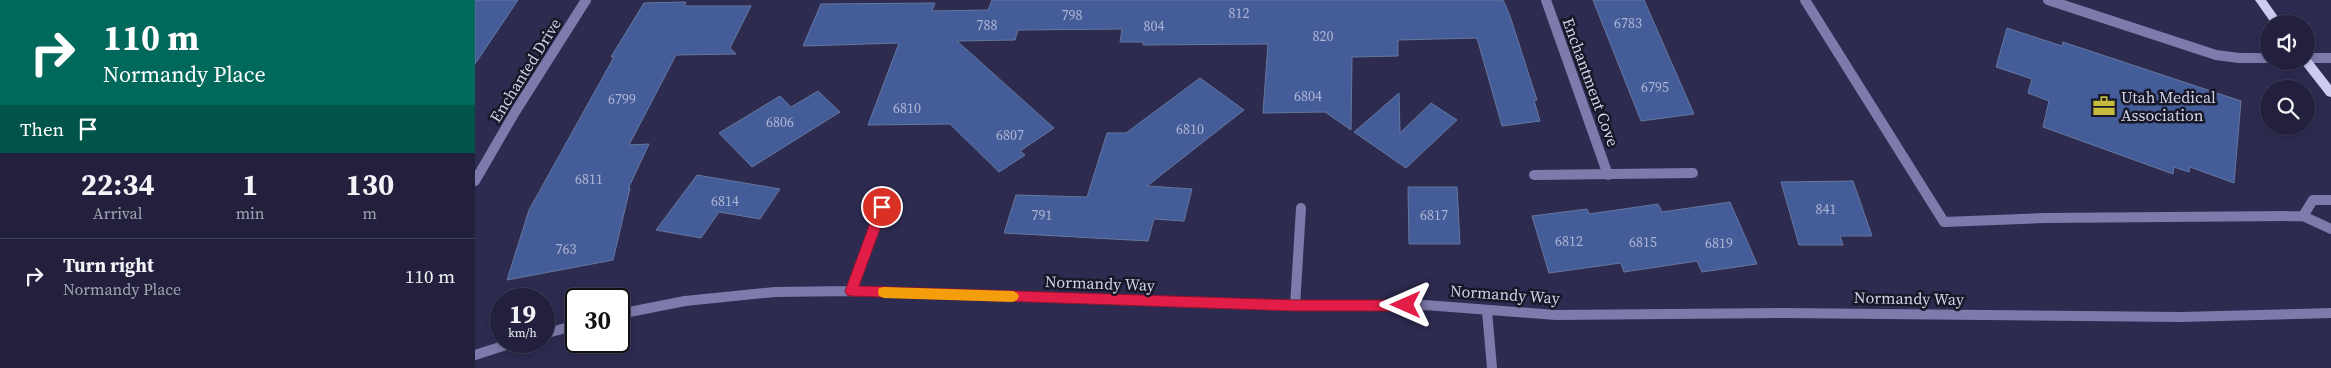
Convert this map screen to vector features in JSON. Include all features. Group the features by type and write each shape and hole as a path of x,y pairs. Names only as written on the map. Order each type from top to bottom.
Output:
{"main road":[{"path":"2260,0 2271,15"},
{"path":"2314,70 2331,93"}],"street":[{"name":"Enchanted Drive","path":"475,182 515,112 586,0"},
{"name":"Enchantment Cove","path":"1546,0 1609,175"},
{"path":"1805,0 1944,222 2045,218 2303,216 2331,229"},
{"path":"2048,0 2206,52 2239,58 2260,58"},
{"path":"2315,59 2331,58"},
{"path":"1534,175 1693,174"},
{"path":"2303,216 2313,200 2331,200"},
{"path":"851,291 882,207"},
{"path":"1295,306 1301,208"},
{"name":"Normandy Way","path":"630,312 685,301 766,293 851,291 1295,306 1425,305 1555,315 1785,313 2181,318 2331,313"},
{"path":"1487,310 1492,368"},
{"path":"475,355 490,350"}],"building":[{"path":"475,0 518,0 475,64"},
{"path":"992,0 1503,0 1537,100 1534,100 1540,121 1502,126 1477,38 1398,40 1398,56 1352,57 1351,130 1325,112 1263,113 1268,44 1143,45 1143,42 1120,42 1122,29 1018,30 1015,40 957,41 1054,128 1020,151 1025,155 999,172 950,124 868,125 899,43 803,46 821,4 935,3 932,11 988,10"},
{"path":"1593,0 1644,0 1694,114 1641,121"},
{"path":"686,2 684,6 751,6 730,48 736,54 676,55 629,145 649,144 628,189 630,188 613,260 507,280 529,210 614,57 611,57 644,3"},
{"path":"2007,28 2062,46 2063,42 2241,101 2234,183 2190,167 2189,172 2174,167 2173,174 2043,127 2049,101 2028,93 2032,79 1996,67"},
{"path":"1200,78 1244,110 1147,186 1192,189 1184,221 1154,219 1148,241 1004,233 1016,195 1087,197 1107,133 1126,133"},
{"path":"818,91 840,112 752,167 719,133 780,96 791,107"},
{"path":"1399,93 1400,133 1431,103 1457,120 1406,168 1354,132"},
{"path":"697,175 780,189 760,219 719,212 701,238 656,230"},
{"path":"1853,181 1872,236 1840,236 1843,245 1799,245 1781,182"},
{"path":"1408,187 1457,187 1460,244 1409,244"},
{"path":"1730,202 1757,264 1702,272 1697,261 1624,272 1621,263 1549,273 1532,216 1587,209 1589,214 1658,204 1662,212"}],"slow traffic":[{"path":"884,292 1013,296"}],"place":[{"name":"Utah Medical Association","path":"2104,106"}],"route":[{"path":"882,207 851,291 1295,306 1406,305"}]}
